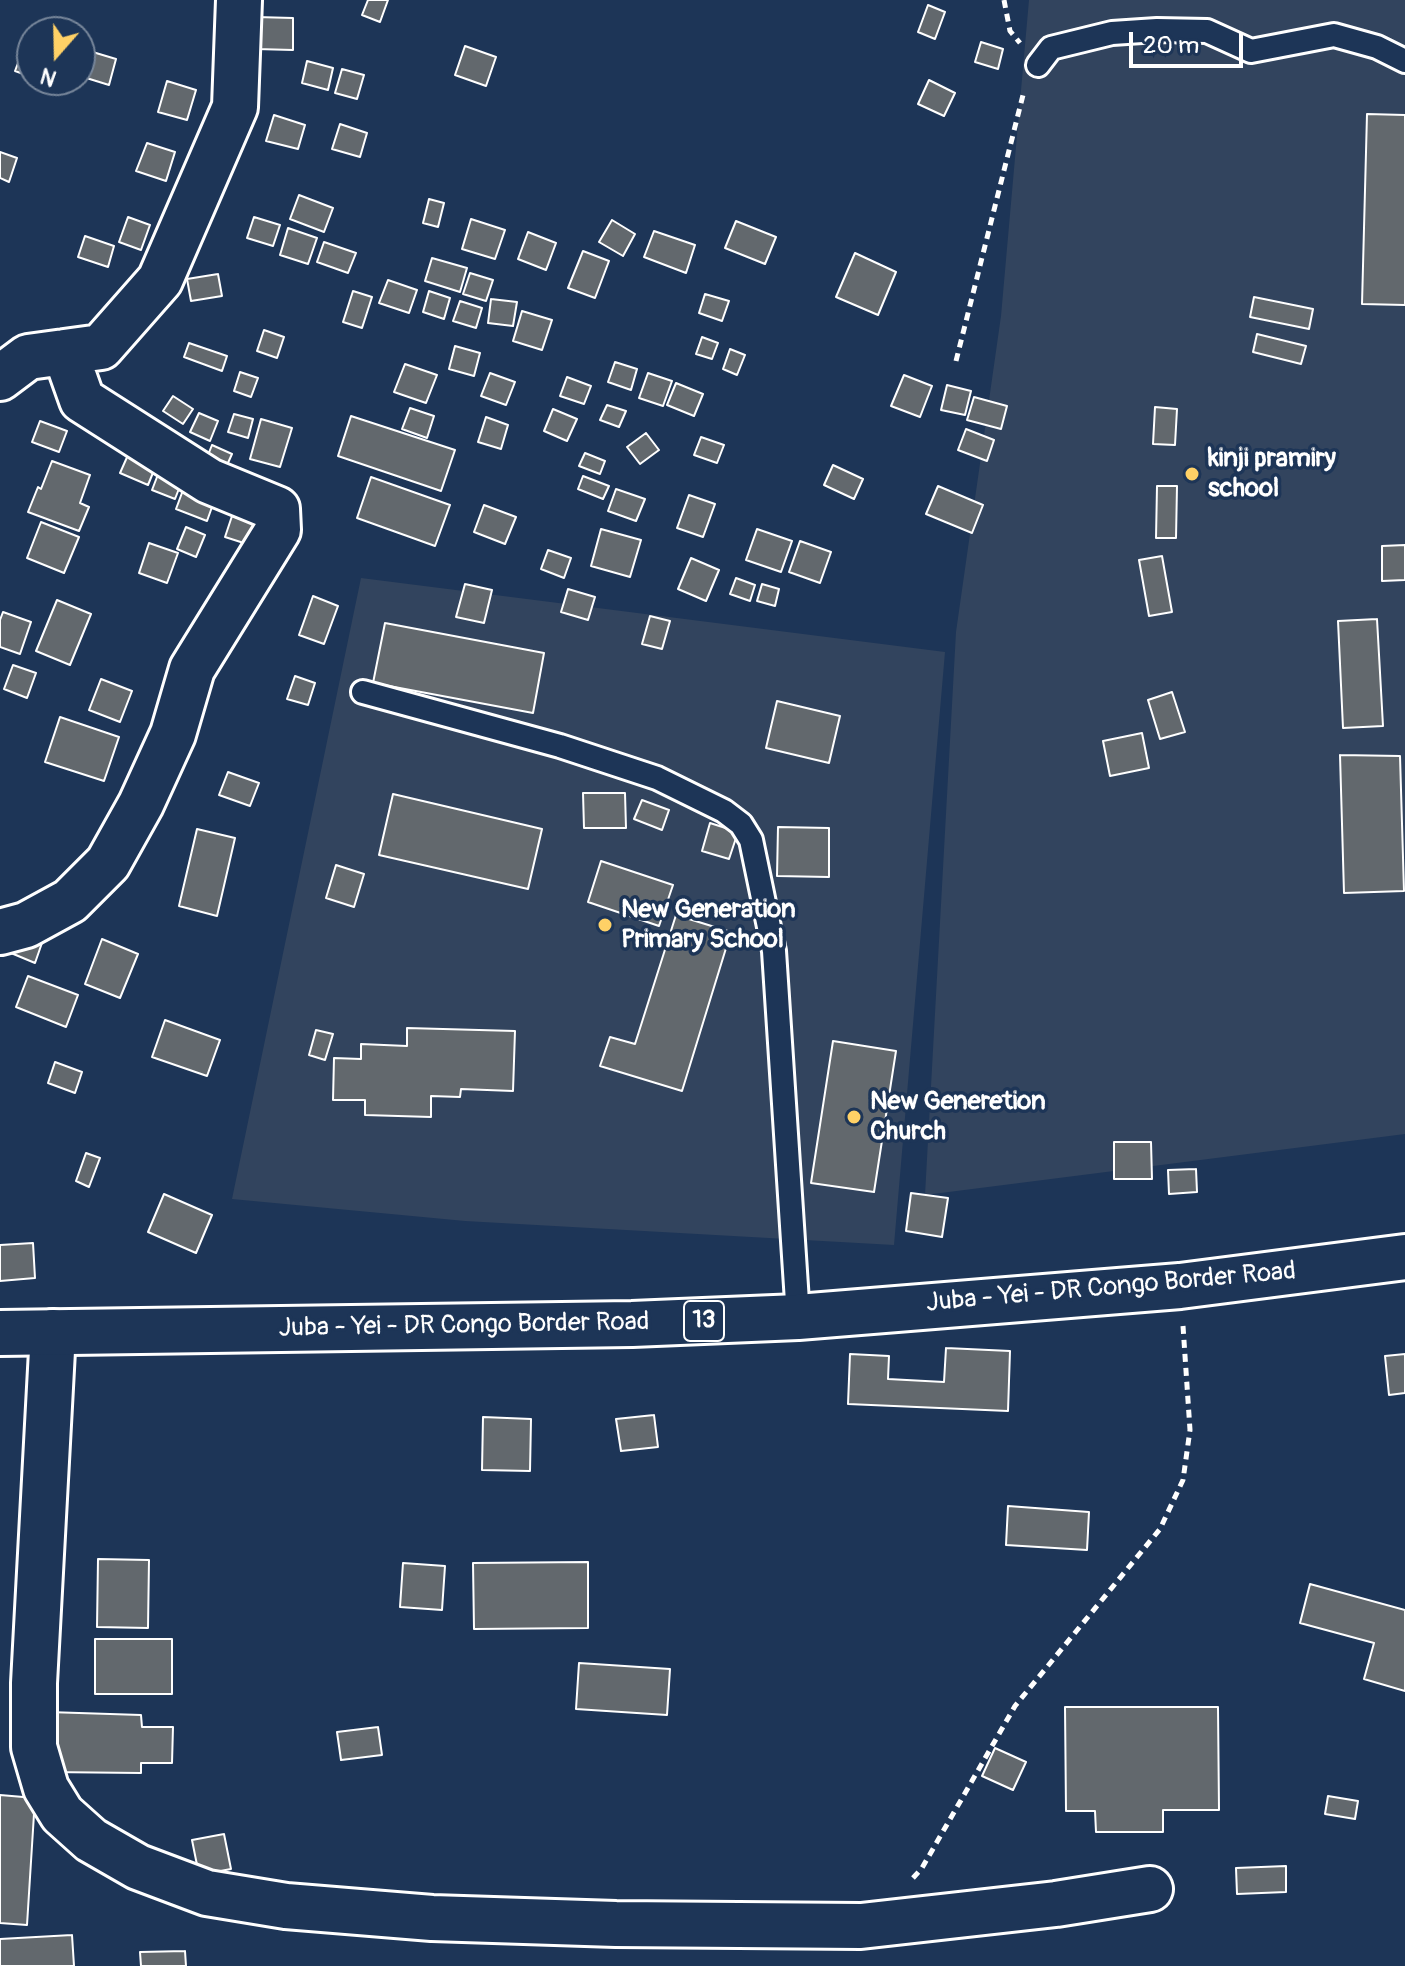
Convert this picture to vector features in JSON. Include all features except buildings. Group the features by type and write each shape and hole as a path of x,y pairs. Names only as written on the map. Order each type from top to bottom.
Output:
{"street":[{"path":"0,378 28,357 101,347 160,280 235,107 239,0"},
{"path":"0,932 26,925 70,901 108,863 141,804 173,734 192,669 278,530 277,509 209,481 82,400 65,352"},
{"name":"Juba - Yei - DR Congo Border Road","path":"0,1333 632,1324 798,1317 1180,1286 1405,1257"},
{"path":"53,1332 34,1683 34,1747 46,1788 62,1814 91,1840 138,1867 207,1893 286,1906 432,1918 616,1924 861,1926 1056,1904 1150,1889"}],"lane":[{"path":"1038,65 1051,48 1112,33 1157,30 1207,31 1251,51 1334,35 1377,47 1405,61"},
{"path":"363,692 560,746 657,778 724,811 741,824 751,840 774,951 798,1317"}],"path":[{"path":"956,361 1024,91 1038,65 1010,31 1004,0"},
{"path":"912,1879 922,1868 1015,1706 1160,1529 1183,1480 1190,1430 1180,1286"}],"shaded area":[{"name":"kinji pramiry school","path":"1029,0 1405,0 1405,1134 925,1195 956,632 1001,316"},
{"name":"New Generation Primary School","path":"361,578 945,652 894,1245 465,1221 232,1199"}],"place":[{"name":"kinji pramiry school","path":"1192,474"},
{"name":"New Generation Primary School","path":"605,925"},
{"name":"New Generetion Church","path":"854,1117"}]}
